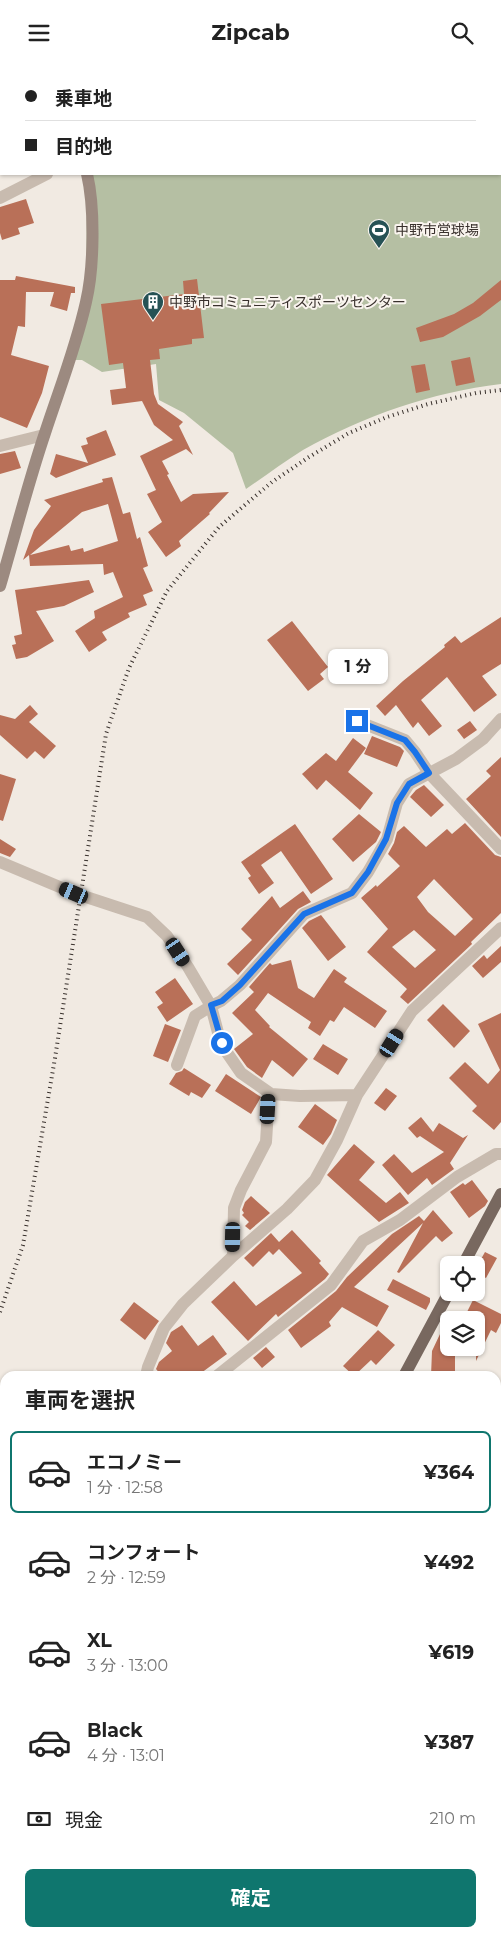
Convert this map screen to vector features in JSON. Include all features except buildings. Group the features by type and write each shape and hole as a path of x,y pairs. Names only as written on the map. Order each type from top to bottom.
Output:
{"main road":[{"path":"468,1256 501,1194"},
{"path":"407,1371 444,1301"}],"street":[{"path":"0,197 45,175"},
{"path":"0,586 44,435 70,360 86,301 92,240 90,186 87,175"},
{"path":"0,446 44,435"},
{"path":"177,1065 196,1017 211,1005 222,1001 240,985 304,914 352,893 368,872 386,839 397,803 409,784 456,759 483,739 501,719"},
{"path":"357,721 405,740 429,773 501,849"},
{"path":"0,862 74,893 147,917 167,936 211,1005 222,1043 241,1073 269,1093 300,1096 357,1095"},
{"path":"147,1371 164,1328 183,1304 233,1256 288,1209 315,1180 357,1095 412,1011 501,928"},
{"path":"233,1256 234,1208 241,1190 266,1142 269,1093"},
{"path":"223,1371 330,1285 363,1241 400,1220 457,1177 496,1154 501,1154"}],"green space":[{"path":"87,175 501,175 501,384 424,399 374,416 303,450 246,489 233,453 184,413 159,400 156,364 102,372 82,360 70,360 86,301"}],"railway":[{"path":"0,1312 23,1245 55,1058 106,734 129,668 167,591 219,527 272,482 309,457 349,433 387,417 428,404 476,393 501,390"}],"place":[{"name":"中野市営球場","path":"379,249"},
{"name":"中野市コミュニティスポーツセンター","path":"153,321"}],"route":[{"path":"222,1043 211,1005 222,1001 240,985 304,914 352,893 368,872 386,839 397,803 409,784 429,773 405,740 357,721"}]}
